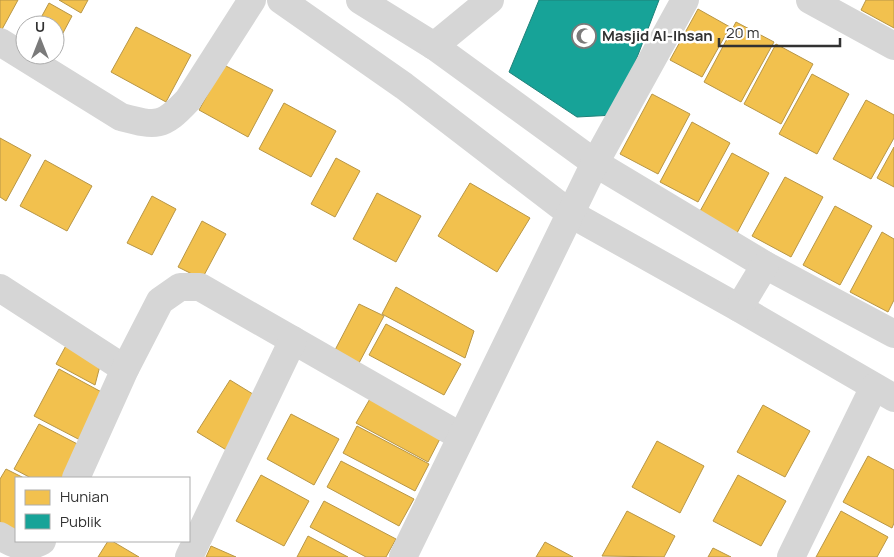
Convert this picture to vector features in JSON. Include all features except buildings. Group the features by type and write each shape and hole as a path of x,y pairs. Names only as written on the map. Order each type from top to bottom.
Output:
{"street":[{"path":"0,42 121,117 139,122 158,124 175,114 188,100 252,0"},
{"path":"360,0 434,46 595,163 765,265 894,334"},
{"path":"434,46 490,0"},
{"path":"403,557 460,436 595,163 685,0"},
{"path":"810,0 894,46"},
{"path":"294,4 571,214 884,392 791,557"},
{"path":"739,308 765,265"},
{"path":"0,288 126,369"},
{"path":"76,477 126,369 160,301 180,288 200,288 460,436"},
{"path":"189,557 293,340"},
{"path":"0,536 12,544 32,546 40,542"}],"place":[{"name":"Masjid Al-Ihsan","path":"584,36"}]}
